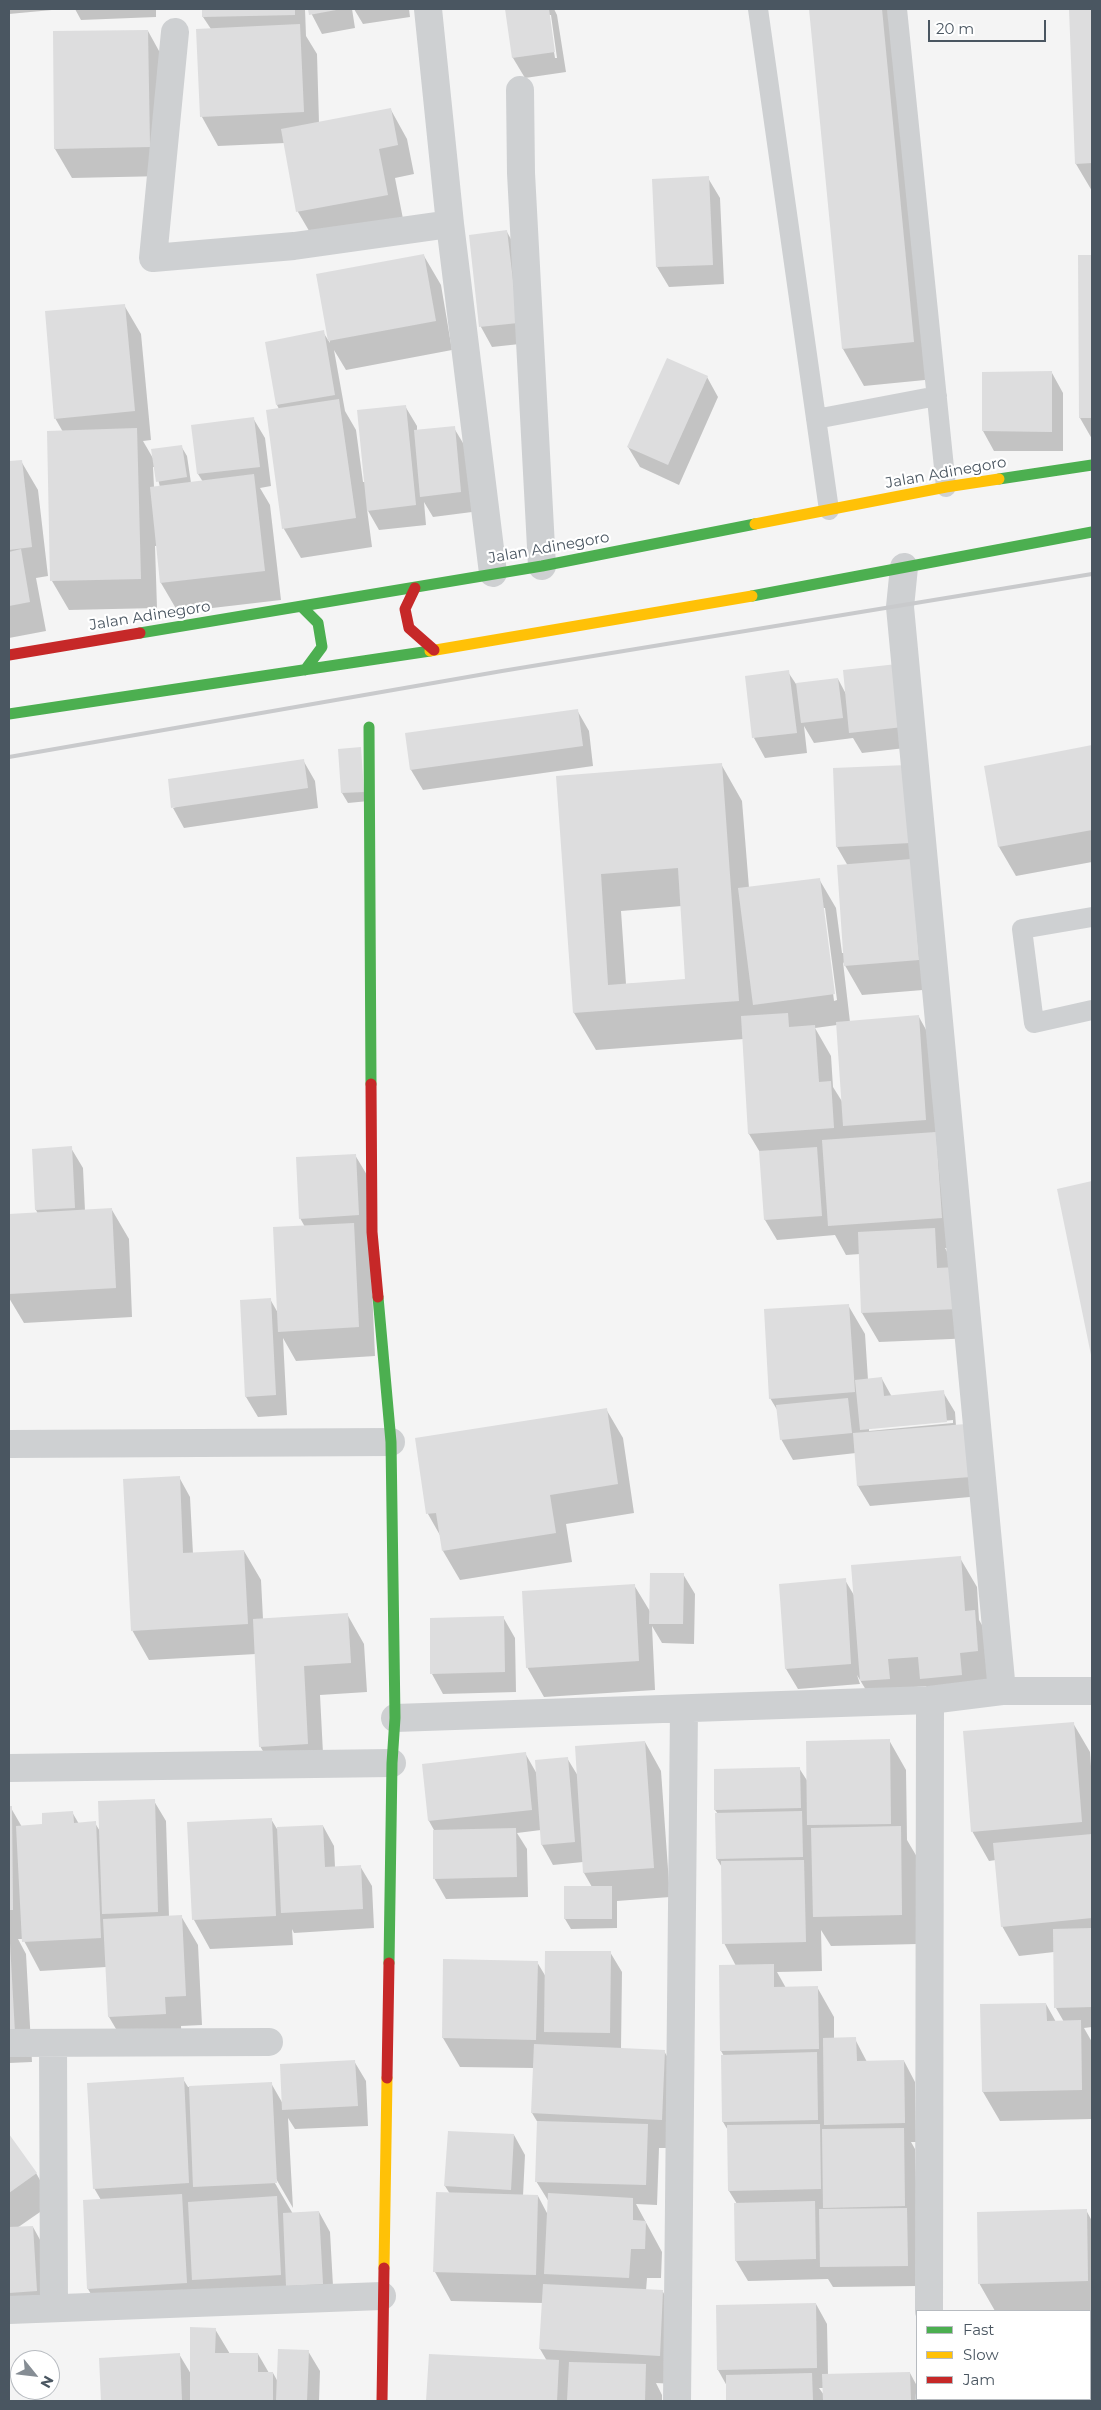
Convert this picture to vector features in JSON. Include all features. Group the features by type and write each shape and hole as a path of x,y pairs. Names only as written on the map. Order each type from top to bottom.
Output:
{"main road":[{"name":"Jalan Adinegoro","path":"9,655 542,566 946,487 1092,465"},
{"path":"9,714 434,650 766,594 1092,532"},
{"path":"415,588 405,609 409,628 434,650"},
{"path":"302,607 318,623 322,647 305,670"},
{"path":"369,727 372,1232 391,1442 395,1718 392,1763 382,2296 382,2401"}],"street":[{"path":"428,9 450,224 493,573"},
{"path":"175,32 153,258 294,246 450,224"},
{"path":"520,90 521,173 542,566"},
{"path":"904,567 900,607 1002,1691"},
{"path":"9,1444 391,1442"},
{"path":"395,1718 930,1700 1002,1691 1092,1692"},
{"path":"929,2310 930,1700"},
{"path":"677,2401 684,1709"},
{"path":"9,1768 392,1763"},
{"path":"9,2044 269,2042"},
{"path":"53,2043 54,2308"},
{"path":"9,2310 382,2296"}],"lane":[{"path":"758,9 829,510"},
{"path":"897,9 946,487"},
{"path":"816,419 937,396"},
{"path":"1092,917 1022,929 1034,1023 1092,1010"}],"building":[{"path":"202,9 295,9 295,15 202,17"},
{"path":"308,9 336,9 336,10 309,15"},
{"path":"505,9 549,9 555,52 512,58"},
{"path":"809,9 882,9 914,342 842,349"},
{"path":"1069,9 1092,9 1092,163 1075,164"},
{"path":"300,24 304,112 200,117 196,29"},
{"path":"148,30 150,147 54,149 53,31"},
{"path":"391,108 398,145 379,149 388,195 296,212 281,129"},
{"path":"709,176 713,265 656,267 652,179"},
{"path":"507,230 518,323 479,327 469,235"},
{"path":"424,254 436,321 328,341 316,274"},
{"path":"1078,255 1092,255 1092,418 1079,418"},
{"path":"125,304 135,411 54,419 45,311"},
{"path":"324,330 335,395 276,405 265,342"},
{"path":"667,358 708,376 668,465 627,447"},
{"path":"1052,371 1052,432 982,431 982,372"},
{"path":"339,399 356,518 282,529 266,410"},
{"path":"406,405 416,505 367,511 357,410"},
{"path":"254,417 260,467 197,474 191,425"},
{"path":"455,426 461,492 420,497 414,430"},
{"path":"137,428 141,579 50,581 47,431"},
{"path":"182,445 187,477 156,482 151,449"},
{"path":"22,460 32,547 9,550 9,461"},
{"path":"254,474 265,571 160,583 150,487"},
{"path":"21,549 30,602 9,606 9,552"},
{"path":"897,664 903,727 849,733 843,670"},
{"path":"789,670 797,733 752,738 745,676"},
{"path":"838,678 843,718 801,723 796,683"},
{"path":"578,709 583,746 410,770 405,733"},
{"path":"1092,745 1092,830 998,847 984,766"},
{"path":"361,747 364,792 341,793 338,749"},
{"path":"304,759 308,788 171,808 168,779"},
{"path":"722,763 739,1001 573,1013 556,776","holes":["678,868 685,979 608,985 601,874"]},
{"path":"907,765 910,843 836,847 833,768"},
{"path":"912,859 919,960 844,966 837,865"},
{"path":"820,878 835,994 753,1005 738,888"},
{"path":"788,1013 789,1027 815,1025 819,1082 831,1081 834,1128 748,1134 741,1016"},
{"path":"919,1015 926,1120 843,1126 836,1022"},
{"path":"936,1132 942,1218 828,1226 822,1140"},
{"path":"72,1146 75,1208 35,1210 32,1149"},
{"path":"817,1147 822,1216 764,1220 759,1151"},
{"path":"356,1154 359,1215 299,1219 296,1157"},
{"path":"1092,1181 1092,1355 1091,1355 1057,1189"},
{"path":"112,1208 116,1288 9,1294 9,1214"},
{"path":"354,1223 359,1327 278,1332 273,1227"},
{"path":"935,1228 937,1268 957,1267 959,1309 861,1313 858,1232"},
{"path":"271,1298 276,1395 245,1397 240,1300"},
{"path":"849,1304 855,1392 769,1399 764,1309"},
{"path":"882,1377 884,1396 944,1390 947,1422 860,1430 855,1380"},
{"path":"848,1398 852,1433 780,1440 776,1405"},
{"path":"607,1408 618,1484 550,1495 556,1533 442,1551 436,1513 426,1514 415,1438"},
{"path":"966,1424 970,1477 857,1486 853,1433"},
{"path":"180,1476 183,1553 244,1550 248,1624 131,1631 123,1479"},
{"path":"961,1556 965,1611 975,1610 978,1651 960,1653 962,1675 920,1679 918,1657 888,1659 890,1679 860,1681 851,1565"},
{"path":"650,1573 684,1573 683,1624 649,1624"},
{"path":"846,1578 851,1664 785,1669 779,1584"},
{"path":"635,1584 639,1661 526,1668 522,1591"},
{"path":"348,1613 351,1663 304,1666 308,1744 259,1747 253,1619"},
{"path":"504,1616 505,1672 430,1674 430,1618"},
{"path":"1074,1722 1082,1822 971,1832 963,1731"},
{"path":"890,1739 891,1824 807,1825 806,1741"},
{"path":"645,1741 654,1868 583,1873 575,1746"},
{"path":"526,1752 532,1810 428,1821 422,1764"},
{"path":"568,1757 575,1842 541,1845 535,1760"},
{"path":"800,1767 801,1808 714,1810 714,1769"},
{"path":"155,1799 158,1912 102,1914 98,1801"},
{"path":"9,1806 12,1806 13,1910 9,1910"},
{"path":"73,1811 74,1823 96,1821 101,1938 22,1942 16,1826 42,1824 42,1813"},
{"path":"802,1811 803,1857 716,1859 715,1813"},
{"path":"272,1818 276,1916 192,1920 187,1822"},
{"path":"323,1825 325,1867 361,1865 363,1909 281,1913 277,1827"},
{"path":"901,1826 902,1915 813,1917 811,1828"},
{"path":"516,1828 517,1877 433,1879 433,1830"},
{"path":"1092,1834 1092,1918 1001,1927 993,1843"},
{"path":"804,1860 806,1942 722,1944 721,1861"},
{"path":"564,1886 612,1886 612,1919 564,1919"},
{"path":"182,1915 186,1996 165,1997 166,2014 108,2017 103,1919"},
{"path":"9,1925 15,2033 9,2033"},
{"path":"1092,1928 1092,2007 1054,2008 1053,1929"},
{"path":"545,1951 611,1951 610,2033 544,2032"},
{"path":"443,1959 538,1961 536,2040 442,2038"},
{"path":"774,1964 774,1987 818,1986 819,2049 720,2051 719,1965"},
{"path":"1046,2003 1047,2021 1081,2020 1082,2090 982,2092 980,2004"},
{"path":"856,2037 857,2061 904,2060 905,2123 824,2125 823,2038"},
{"path":"534,2044 665,2050 662,2120 531,2113"},
{"path":"817,2052 818,2120 722,2122 721,2055"},
{"path":"355,2060 358,2106 282,2110 280,2064"},
{"path":"184,2077 189,2183 93,2189 87,2083"},
{"path":"272,2082 277,2183 193,2187 189,2086"},
{"path":"537,2121 648,2124 646,2185 535,2182"},
{"path":"820,2124 821,2189 728,2191 727,2125"},
{"path":"904,2128 905,2206 823,2208 822,2129"},
{"path":"448,2131 514,2134 511,2190 444,2186"},
{"path":"9,2134 37,2173 9,2193"},
{"path":"436,2192 538,2195 536,2275 433,2272"},
{"path":"548,2193 633,2198 633,2220 646,2221 645,2249 631,2249 629,2278 544,2274"},
{"path":"182,2194 187,2283 87,2289 83,2200"},
{"path":"277,2196 281,2275 192,2280 188,2202"},
{"path":"815,2201 816,2259 735,2261 734,2203"},
{"path":"907,2208 908,2266 820,2267 819,2209"},
{"path":"1087,2209 1088,2281 978,2284 977,2212"},
{"path":"319,2211 323,2284 286,2286 283,2213"},
{"path":"33,2226 37,2291 9,2293 9,2227"},
{"path":"543,2284 663,2290 660,2356 539,2349"},
{"path":"816,2303 817,2368 717,2370 716,2305"},
{"path":"190,2327 216,2328 215,2353 258,2353 258,2372 273,2372 273,2401 190,2401"},
{"path":"278,2349 309,2350 307,2401 276,2401"},
{"path":"180,2353 182,2401 101,2401 99,2358"},
{"path":"429,2354 559,2360 557,2401 426,2401"},
{"path":"569,2362 646,2364 645,2401 567,2401"},
{"path":"910,2372 911,2401 823,2401 822,2374"},
{"path":"812,2373 813,2401 726,2401 726,2375"}],"railway":[{"path":"9,757 502,671 1092,574"}],"traffic: fast":[{"path":"999,479 1092,465"},
{"path":"140,633 542,566 755,524"},
{"path":"752,596 1092,532"},
{"path":"302,607 318,623 322,647 305,670"},
{"path":"9,714 430,651"},
{"path":"369,727 371,1084"},
{"path":"378,1297 391,1442 395,1718 392,1763 389,1963"}],"traffic: slow":[{"path":"755,524 946,487 999,479"},
{"path":"430,651 752,596"},
{"path":"384,2268 387,2078"}],"traffic: jam":[{"path":"415,588 405,609 409,628 434,650"},
{"path":"9,655 140,633"},
{"path":"371,1084 372,1232 378,1297"},
{"path":"387,2078 389,1963"},
{"path":"382,2401 384,2268"}]}
